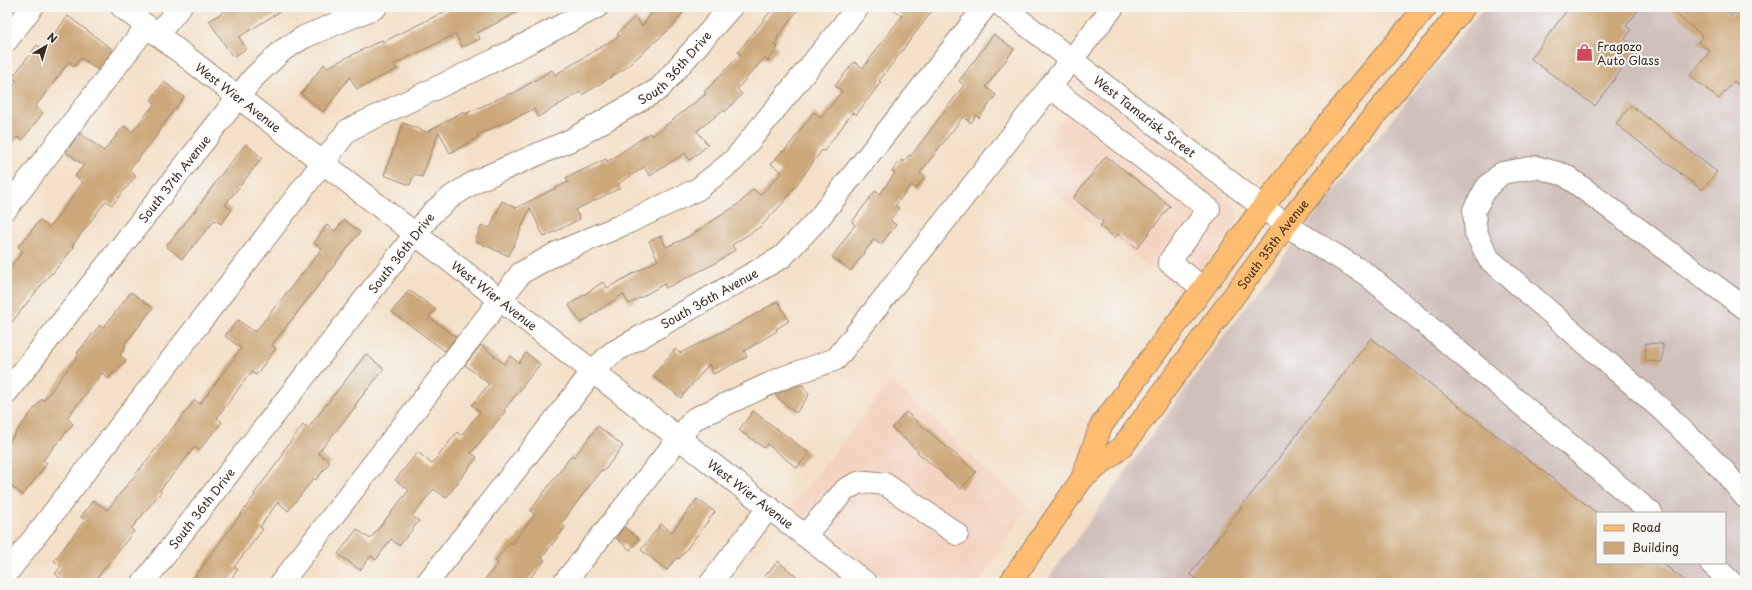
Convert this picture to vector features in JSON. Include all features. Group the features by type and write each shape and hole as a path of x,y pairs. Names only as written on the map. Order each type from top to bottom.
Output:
{"main road":[{"name":"South 35th Avenue","path":"1010,583 1082,479 1101,426 1263,207 1330,121 1426,7"},
{"name":"South 35th Avenue","path":"1082,479 1123,446 1286,225 1464,7"}],"street":[{"path":"7,40 32,7"},
{"name":"West Wier Avenue","path":"122,7 770,507 859,581"},
{"path":"7,208 152,30 180,7"},
{"name":"South 37th Avenue","path":"7,392 254,77 283,50 304,37 376,7"},
{"path":"7,573 348,130 495,60 597,7"},
{"name":"South 36th Drive","path":"143,583 432,213 451,197 476,181 571,140 659,89 731,7"},
{"path":"281,583 521,273 557,253 629,222 698,189 734,160 858,7"},
{"name":"South 36th Avenue","path":"427,583 593,371 612,353 782,257 819,218 985,7"},
{"name":"West Tamarisk Street","path":"1003,7 1286,225 1366,274 1650,512"},
{"path":"564,583 694,419 782,378 836,359 1113,7"},
{"path":"1050,87 1209,209 1169,262 1203,288"},
{"path":"1745,308 1565,175 1536,167 1502,173 1486,187 1474,210 1476,232 1489,259 1661,409 1725,472 1745,497"},
{"path":"805,535 846,488 858,483 867,482 885,484 957,534"},
{"path":"711,583 770,507"},
{"path":"1712,564 1732,583"}],"shaded area":[{"path":"1484,7 1745,7 1745,583 1045,583 1218,344 1323,204"},
{"path":"1088,86 1236,205 1238,221 1184,294 1024,170"},
{"path":"891,381 936,420 955,443 1028,506 979,583 890,583 792,506"}],"building":[{"path":"231,7 287,7 239,37 246,49 233,57 209,21"},
{"path":"454,7 528,7 477,33 480,39 462,47 456,34 394,64 397,69 357,89 350,77 323,112 301,94 324,64 328,67"},
{"path":"656,7 687,7 673,26 624,69 582,95 580,92 538,117 534,109 477,135 479,137 450,153 439,132 422,177 414,174 410,185 384,175 403,123 427,132 464,111 465,114 511,93 512,94 552,70 555,75 619,36 617,34 635,17 642,26"},
{"path":"774,7 800,7 777,38 778,39 774,44 778,48 768,61 764,58 737,89 742,94 725,112 723,110 697,131 708,145 690,160 685,153 650,176 644,167 618,184 620,188 575,210 580,219 544,237 530,208 509,256 475,241 482,225 490,228 502,201 516,208 568,182 566,178 606,159 607,162 650,133 652,136 706,94 704,92 741,54 738,52"},
{"path":"890,7 935,7 879,81 881,82 856,115 853,112 824,151 822,150 784,202 760,227 732,245 735,250 714,264 666,288 664,284 629,304 623,294 581,323 569,305 603,282 607,288 658,260 649,241 661,236 666,247 688,237 740,203 753,189 760,195 782,172 771,164 782,151 784,152 814,112 821,118 842,91 835,86 854,62 863,68 902,16"},
{"name":"Fragozo Auto Glass","path":"1569,7 1641,7 1626,26 1631,30 1625,39 1637,48 1595,106 1531,59"},
{"path":"1667,7 1721,7 1732,16 1739,7 1745,7 1745,90 1734,81 1719,99 1690,76 1710,51 1698,42 1703,36"},
{"path":"68,16 113,50 98,70 81,58 75,66 69,62 35,107 43,113 22,140 18,137 7,151 7,95 17,81 12,78 37,45 43,49"},
{"path":"994,34 1014,49 986,87 996,95 979,118 976,115 971,123 963,117 920,173 925,177 916,189 911,185 895,206 899,208 890,220 896,225 881,244 874,239 851,271 832,257 855,225 852,222 875,191 880,194 895,173 892,171 901,160 904,162 909,155 911,156 964,85 959,81"},
{"path":"164,82 184,97 157,133 158,134 129,170 136,176 112,205 106,201 72,246 74,247 7,328 7,271 23,251 18,247 40,220 49,228 83,182 75,176 84,165 66,152 80,133 104,151 124,126 132,132 155,103 151,100"},
{"path":"1631,105 1717,172 1702,190 1616,124"},
{"path":"246,144 262,158 225,205 232,210 221,224 215,220 182,259 166,246"},
{"path":"1106,156 1170,206 1137,248 1118,234 1115,238 1100,226 1103,222 1073,198"},
{"path":"344,220 360,232 272,345 276,348 256,375 251,372 217,418 222,422 199,450 195,447 160,490 161,492 131,529 134,531 93,583 66,583 55,574 61,566 54,561 85,520 81,517 93,500 107,510 195,400 200,404 241,348 225,336 238,320 255,332 322,249 314,243 327,225 335,231"},
{"path":"409,290 435,309 429,317 456,337 445,351 392,312"},
{"path":"131,292 153,308 124,345 126,346 120,355 126,360 108,379 102,373 67,418 73,424 43,460 47,463 23,495 7,483 7,445 79,354 77,353 100,325 103,328"},
{"path":"778,301 789,321 776,329 777,331 744,351 747,357 713,374 709,364 681,398 653,376 675,349 680,353 740,323"},
{"path":"1371,338 1596,512 1596,564 1663,564 1688,583 1202,583 1190,574"},
{"path":"1646,343 1663,344 1662,362 1645,361"},
{"path":"481,345 504,364 510,356 519,363 526,353 540,364 504,410 505,412 471,453 477,457 446,498 434,489 412,516 419,521 399,546 391,539 376,560 371,556 360,570 338,554 357,529 370,539 409,490 395,480 418,452 432,464 457,432 461,436 480,412 472,405 489,384 465,365"},
{"path":"366,354 384,369 318,453 330,462 316,480 314,478 288,511 278,502 260,527 263,529 234,567 238,569 228,583 190,583 255,495 254,494 283,455 281,454 303,425 308,428"},
{"path":"803,385 809,395 796,413 775,395 797,386"},
{"path":"753,411 809,453 797,468 767,444 764,448 739,430"},
{"path":"906,412 976,472 961,489 917,452 918,451 892,428"},
{"path":"598,426 623,446 604,471 601,470 561,524 565,527 542,558 545,560 526,583 482,583 498,563 495,561 510,542 512,544 535,514 530,511 572,455 574,457"},
{"path":"697,499 715,512 679,559 676,558 667,570 641,550 661,524 672,532"},
{"path":"624,527 639,539 630,550 616,538"},
{"path":"778,561 804,583 759,583"}],"place":[{"name":"Fragozo Auto Glass","path":"1584,53"}]}
